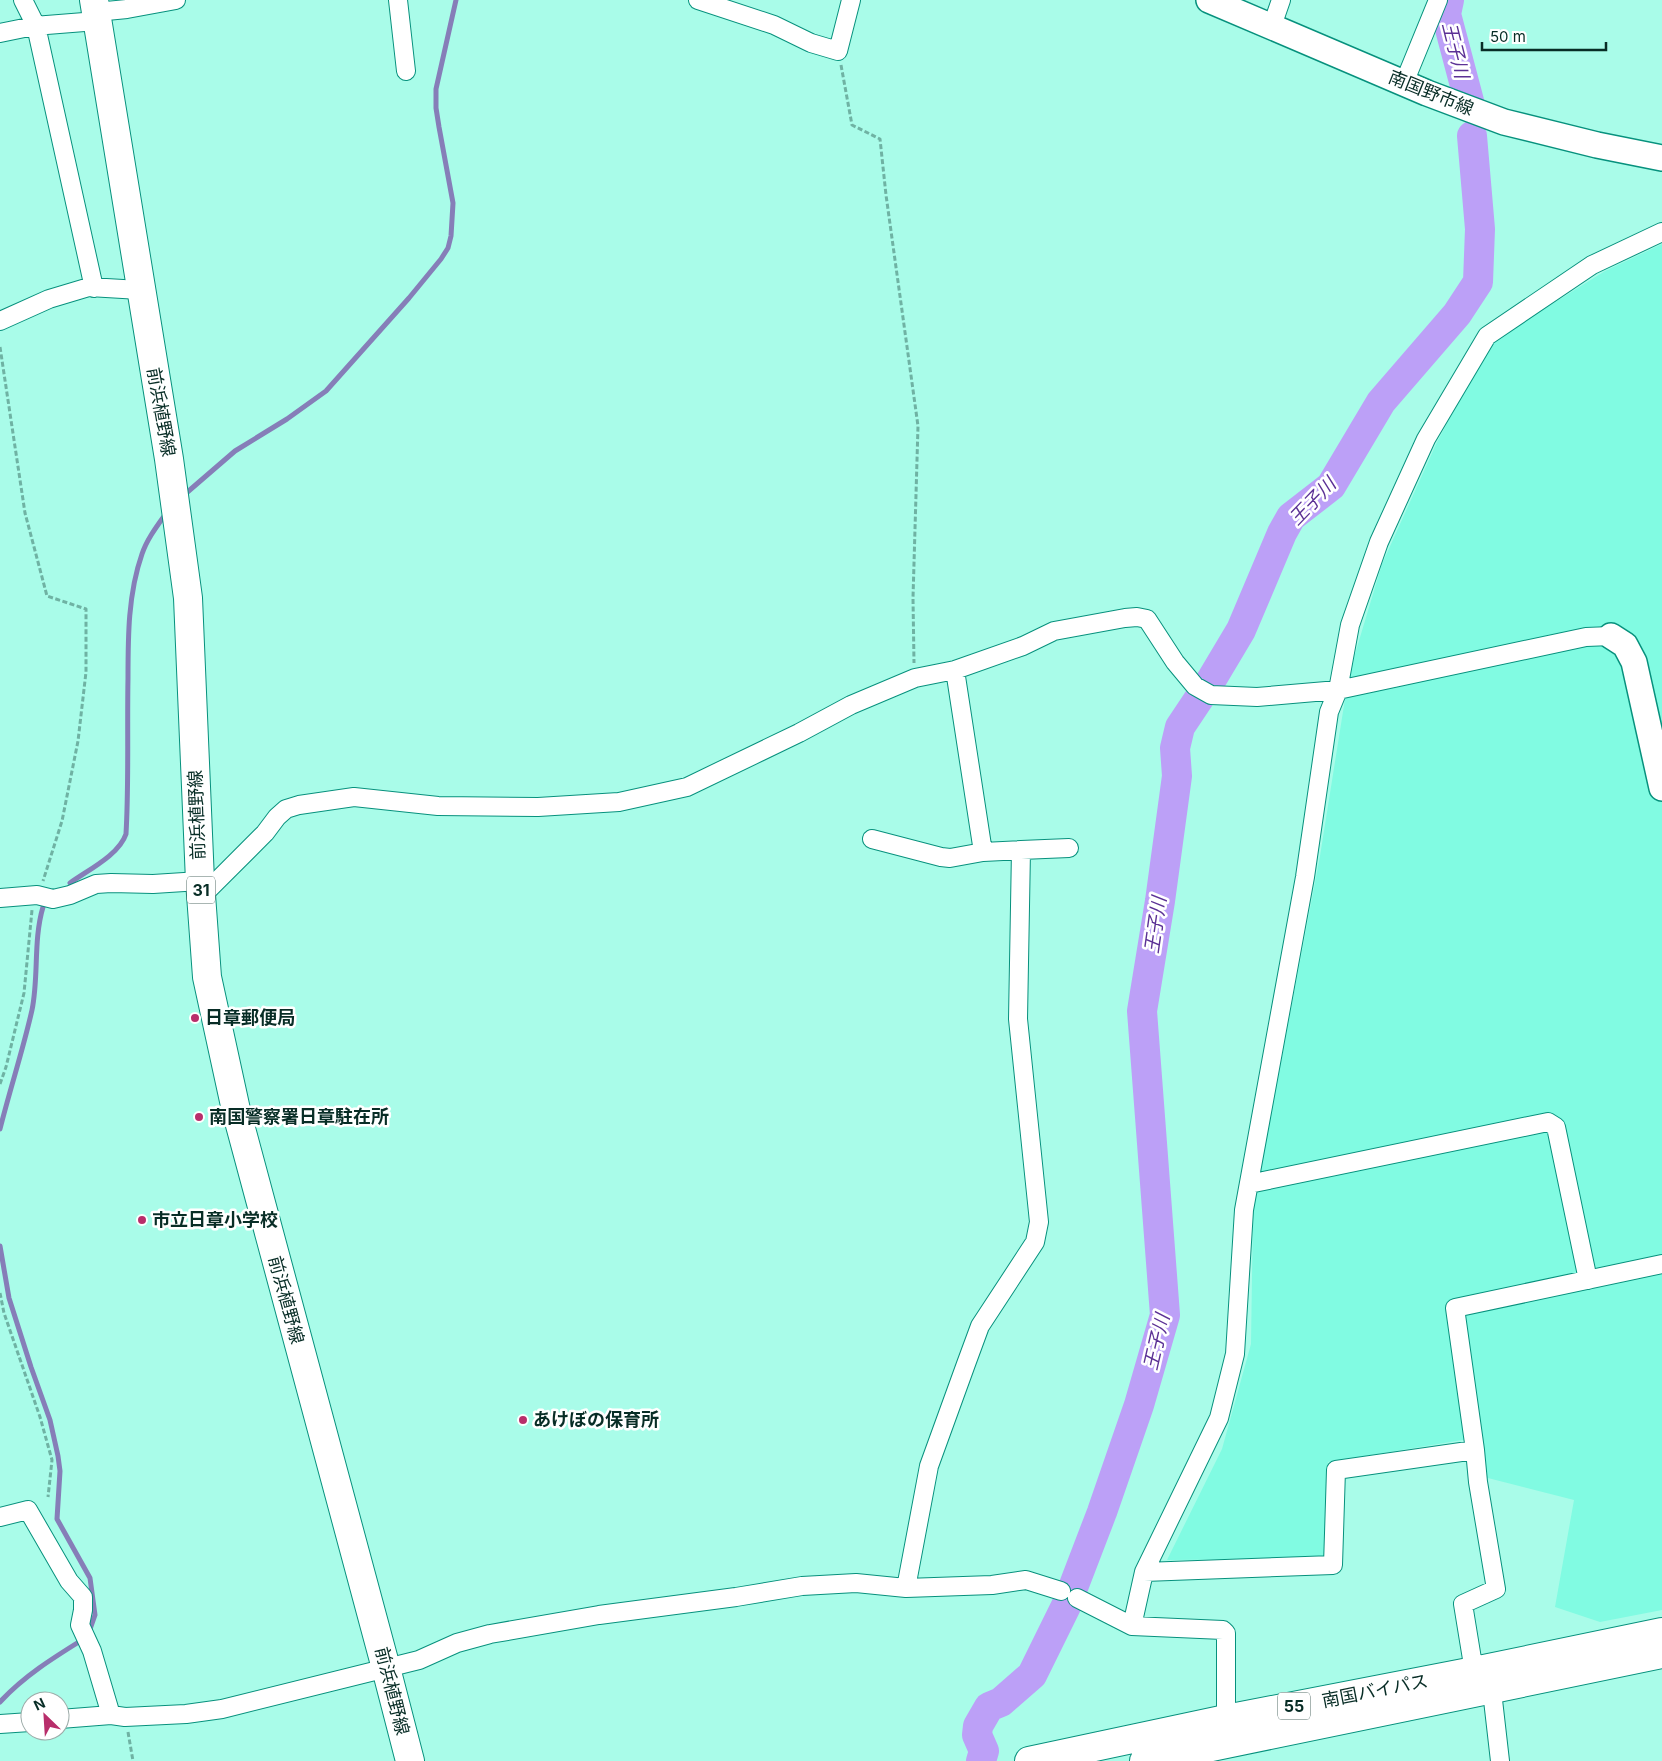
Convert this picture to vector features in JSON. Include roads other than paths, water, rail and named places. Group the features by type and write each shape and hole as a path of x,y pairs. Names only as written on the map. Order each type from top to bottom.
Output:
{"main road":[{"name":"南国野市線","path":"1209,0 1404,83 1504,122 1597,145 1662,158"},
{"name":"前浜植野線","path":"96,11 169,459 188,598 201,888 207,977 236,1110 410,1761"},
{"path":"1611,636 1626,645 1634,662 1662,788"},
{"name":"南国バイパス","path":"1549,1667 1662,1632"},
{"name":"南国バイパス","path":"1144,1761 1549,1667 1662,1654"},
{"name":"南国バイパス","path":"1032,1760 1226,1719 1487,1680"}],"street":[{"path":"23,0 36,26 94,288"},
{"path":"0,33 96,11 127,9 176,0"},
{"path":"398,0 406,71"},
{"path":"698,0 774,25 811,43 838,51 851,0"},
{"path":"1272,26 1281,0"},
{"path":"1404,83 1438,0"},
{"path":"1132,1626 1144,1572 1219,1418 1235,1354 1244,1210 1305,877 1329,712 1338,690 1350,625 1379,542 1426,439 1487,336 1592,265 1662,232"},
{"path":"0,321 49,299 89,287 140,290"},
{"path":"0,898 36,895 53,898 70,895 96,884 112,882 201,888 266,833 277,817 286,809 299,805 354,797 438,806 538,807 618,802 687,787 799,733 851,705 915,678 955,670 1023,646 1054,631 1137,617 1147,619 1175,662 1195,686 1211,695 1257,697 1338,690 1586,637 1611,636"},
{"path":"955,670 983,852"},
{"path":"872,839 950,858 983,852 1068,848"},
{"path":"906,1588 929,1466 971,1349 980,1326 1035,1242 1039,1222 1018,1019 1020,850"},
{"path":"1249,1184 1548,1122 1556,1127 1588,1280"},
{"path":"1500,1761 1487,1680 1472,1659 1463,1604 1496,1589 1478,1482 1456,1308 1662,1264"},
{"path":"1144,1572 1333,1565 1336,1470 1475,1450"},
{"path":"0,1517 28,1510 69,1581 83,1597 80,1625 118,1716"},
{"path":"70,1718 186,1714 222,1709 419,1660 457,1643 490,1634 599,1615 820,1584 856,1583 906,1588 992,1585 1026,1580 1061,1591"},
{"path":"1077,1598 1132,1626 1223,1630 1226,1632 1226,1719"},
{"path":"0,1724 20,1723"}],"waterway":[{"path":"184,495 235,451 287,419 326,391 409,298 448,248 451,236 453,203 436,108 436,89 456,0"},
{"name":"王子川","path":"1449,0 1446,14 1469,101"},
{"name":"王子川","path":"981,1761 984,1751 977,1735 978,1726 989,1707 1001,1702 1032,1675 1066,1606 1102,1512 1139,1405 1165,1315 1142,1011 1160,901 1177,776 1175,748 1180,727 1241,630 1282,533 1291,517 1331,486 1381,402 1457,314 1478,282 1480,229 1472,136"},
{"path":"70,883 117,849 126,834 128,647 131,600 137,569 144,548 167,512"},
{"path":"0,1129 32,1010 38,933 43,907"},
{"path":"0,1246 9,1298 50,1420 58,1456 60,1471 57,1519 90,1578 95,1615 89,1632"},
{"path":"0,1702 29,1676 82,1640"}],"place":[{"name":"日章郵便局","path":"195,1018"},
{"name":"南国警察署日章駐在所","path":"199,1117"},
{"name":"市立日章小学校","path":"142,1220"},
{"name":"あけぼの保育所","path":"523,1420"}]}
